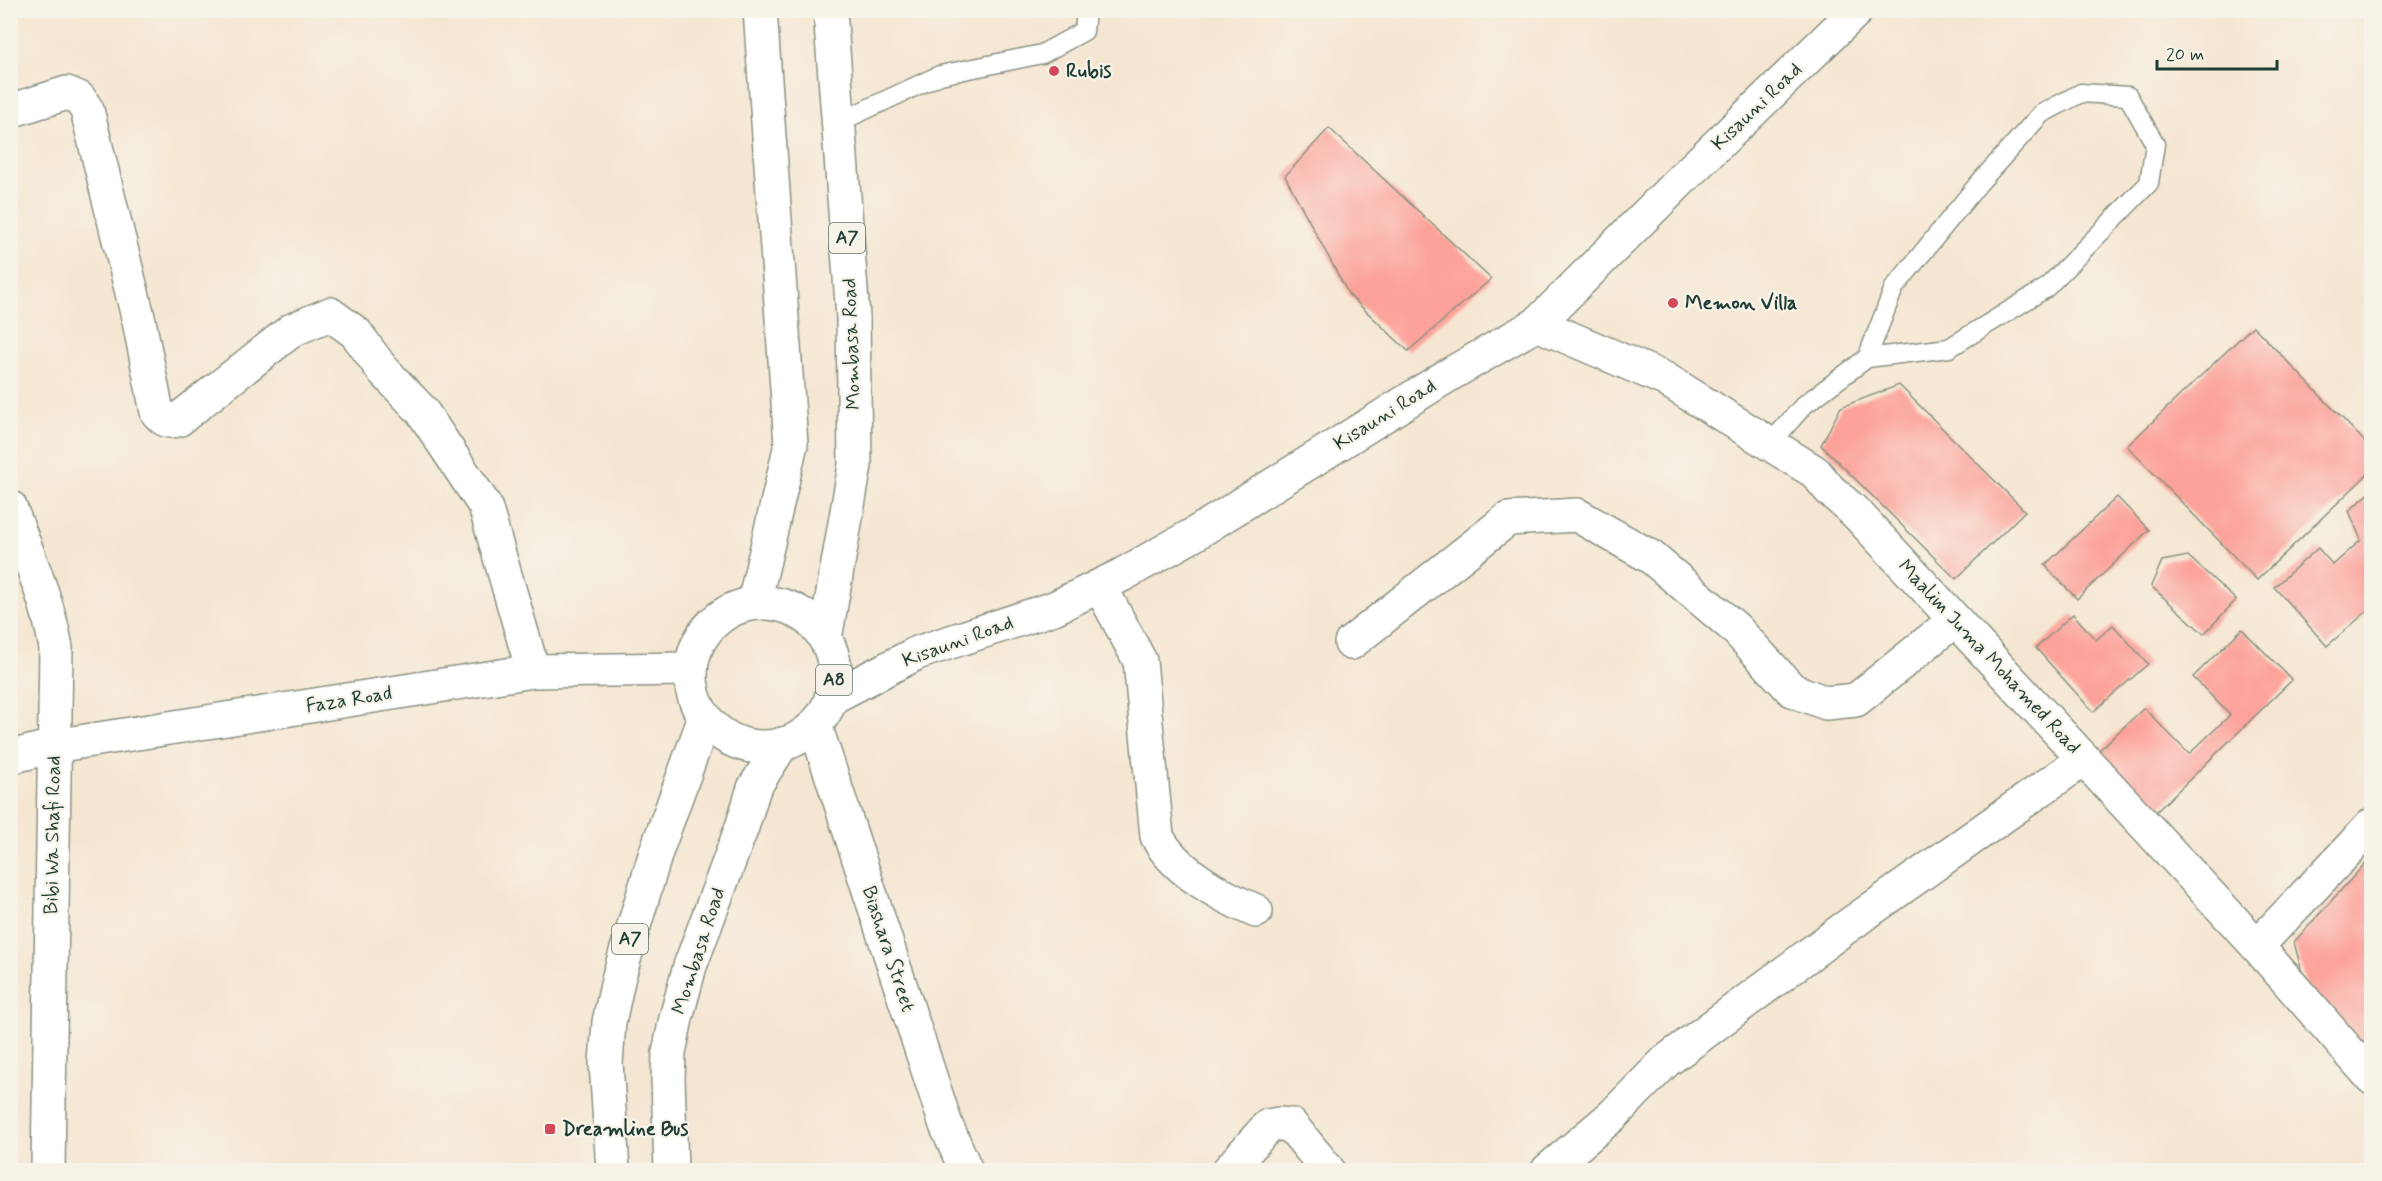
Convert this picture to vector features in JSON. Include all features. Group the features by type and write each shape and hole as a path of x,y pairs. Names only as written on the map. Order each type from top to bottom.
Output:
{"main road":[{"path":"754,603 791,444 760,10"},
{"name":"Mombasa Road","path":"825,639 855,465 853,317 830,10"},
{"name":"Kisauni Road","path":"831,698 917,653 1054,608 1100,586 1194,535 1447,376 1537,324 1685,176 1857,10"},
{"path":"10,111 67,93 79,98 87,110 139,321 157,412 168,422 178,420 292,330 311,321 330,314 356,333 382,369 422,411 485,506 533,671"},
{"name":"Maalim Juma Mohamed Road","path":"1537,324 1665,379 1815,472 2257,946 2372,1078"},
{"name":"Bibi Wa Shafi Road","path":"10,507 52,625 56,648 48,1170"},
{"path":"1351,643 1508,519 1576,515 1651,557 1735,628 1791,690 1826,703 1856,700 1955,620"},
{"path":"1100,586 1140,662 1158,836 1162,845 1174,860 1205,884 1256,911"},
{"name":"A8","path":"754,603 775,603 795,610 812,622 825,639 834,668 831,698 815,725 799,737 782,744 753,746 726,737 705,717 696,702 692,686 690,669 697,645 710,625 730,610 754,603"},
{"name":"Faza Road","path":"10,757 54,746 533,671 690,669"},
{"name":"A7","path":"613,1170 606,1064 609,1022 619,976 656,852 705,717"},
{"name":"Biashara Street","path":"815,725 946,1125 966,1170"},
{"name":"Mombasa Road","path":"671,1170 668,1078 669,1053 676,1018 690,966 742,827 754,788 782,744"},
{"path":"1548,1170 1612,1116 1666,1061 1842,930 2084,759"},
{"path":"2257,946 2372,825"},
{"path":"1229,1170 1268,1126 1279,1124 1291,1125 1328,1170"}],"lane":[{"path":"839,122 940,75 1042,54 1084,31 1086,10"},
{"path":"1769,445 1804,405 1867,358 1949,348 2046,288 2149,183 2155,144 2128,96 2081,93 2041,114 1979,183 1894,288 1867,358"}],"building":[{"path":"1329,128 1491,279 1408,351 1349,295 1285,176"},
{"path":"2253,326 2372,449 2372,470 2257,580 2127,446"},
{"path":"1899,385 2025,511 1956,579 1821,445 1841,407"},
{"path":"2372,491 2372,607 2327,646 2274,587 2318,548 2333,565 2361,540 2349,511"},
{"path":"2117,497 2149,530 2077,599 2045,565"},
{"path":"2188,556 2236,600 2204,634 2151,586 2162,561"},
{"path":"2073,614 2096,640 2113,625 2148,664 2093,712 2036,648"},
{"path":"2242,629 2292,680 2154,814 2095,754 2144,708 2189,754 2230,715 2193,677"},
{"path":"2372,856 2372,1055 2309,999 2294,942"}],"place":[{"name":"Rubis","path":"1054,71"},
{"name":"Memon Villa","path":"1673,303"},
{"name":"Dreamline Bus","path":"550,1129"}]}
